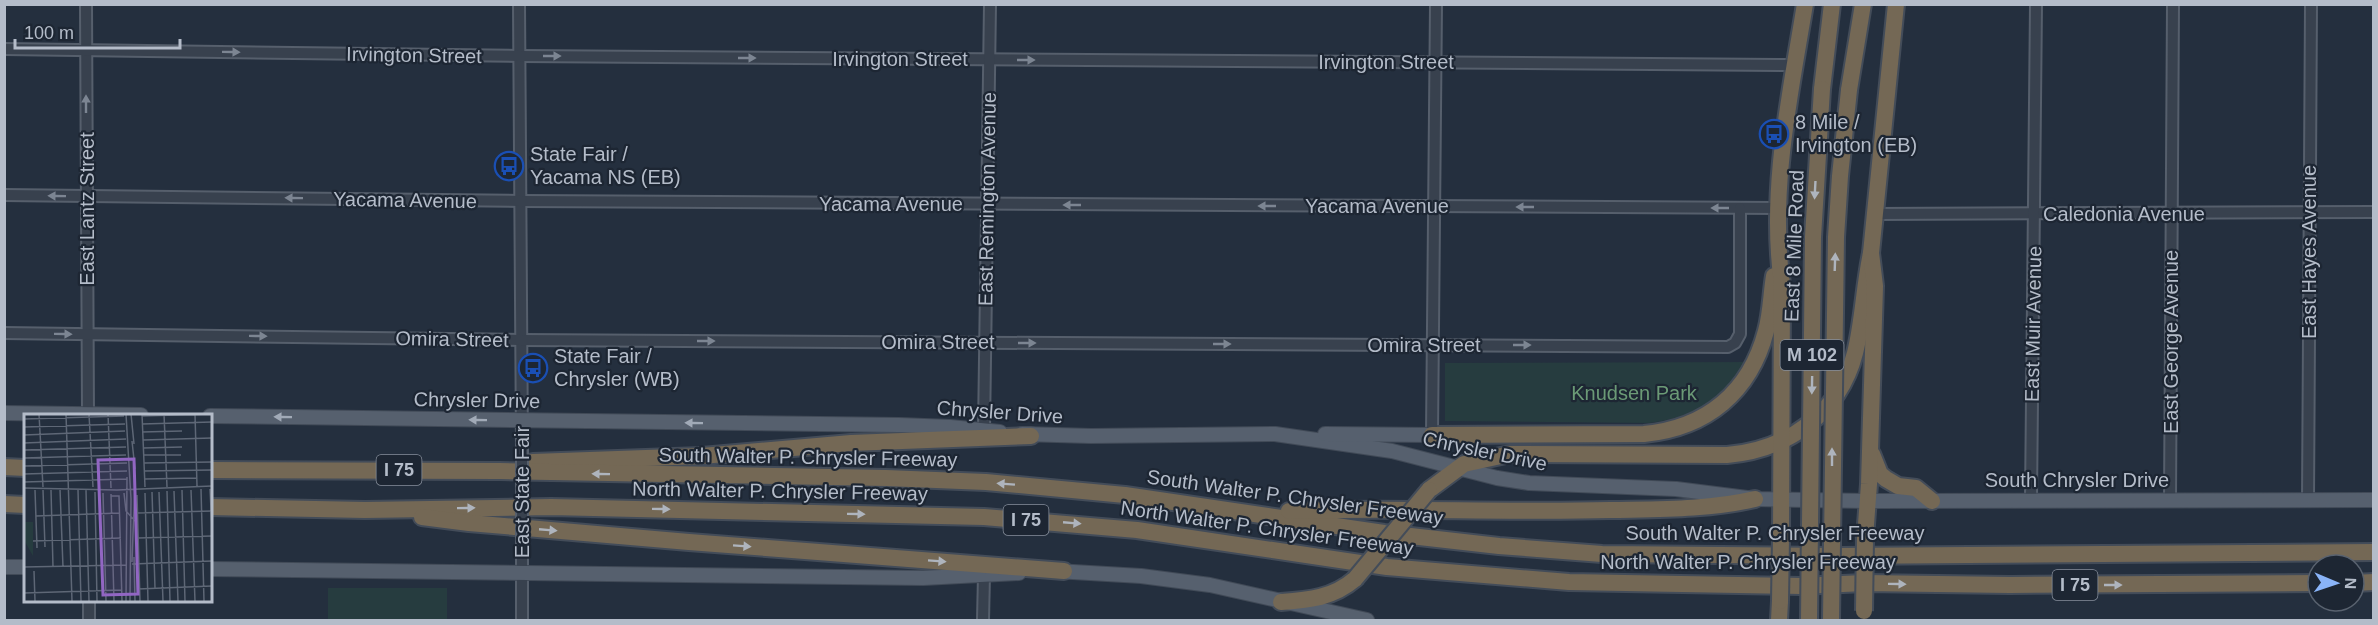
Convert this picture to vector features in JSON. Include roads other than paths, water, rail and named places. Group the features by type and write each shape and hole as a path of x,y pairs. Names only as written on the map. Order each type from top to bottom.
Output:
{"highway":[{"path":"1432,435 1644,434 1680,427 1711,412 1740,386 1755,362 1769,319 1789,90 1805,4"},
{"name":"East 8 Mile Road","path":"1809,621 1813,237 1822,89 1832,4"},
{"name":"M 102","path":"1831,621 1836,237 1849,90 1863,4"},
{"path":"1281,602 1328,596 1344,588 1355,579 1429,490 1464,464 1510,454 1726,455 1753,452 1803,430 1822,412 1846,378 1857,343 1864,285 1871,253 1896,4"},
{"path":"1777,243 1782,284 1779,621"},
{"path":"1864,616 1875,286 1871,253"},
{"path":"501,471 533,462 702,456 851,442 1031,436"},
{"path":"1870,447 1877,468 1886,480 1899,486 1916,488 1932,501"},
{"path":"4,467 24,468"},
{"name":"South Walter P. Chrysler Freeway","path":"212,470 501,471 986,482 1125,495 1384,534 1602,554 1838,556 2373,552"},
{"path":"1252,513 1325,510 1513,512 1665,508 1722,506 1755,499"},
{"path":"4,504 24,505"},
{"name":"North Walter P. Chrysler Freeway","path":"212,507 365,510 551,507 984,517 1148,531 1387,567 1569,582 1800,586 1864,583 2021,585 2306,583"},
{"path":"365,510 480,524 1064,571"}],"main road":[{"path":"4,413 88,414"},
{"name":"Chrysler Drive","path":"212,416 899,425 984,430 1031,436 1275,434 1392,451 1529,483 1676,489 1755,499 1781,499"},
{"path":"1275,434 1432,435"},
{"name":"South Chrysler Drive","path":"1781,499 1867,501 2373,500"},
{"path":"4,567 24,567"},
{"path":"212,569 923,578 1064,571 1141,576 1210,585 1367,621"}],"street":[{"name":"East Lantz Street","path":"86,4 88,414"},
{"name":"East State Fair","path":"519,4 522,621"},
{"name":"East Remington Avenue","path":"984,430 990,4"},
{"path":"1432,435 1436,4"},
{"name":"East Muir Avenue","path":"2031,500 2036,4"},
{"name":"East George Avenue","path":"2170,500 2174,4"},
{"name":"East Hayes Avenue","path":"2308,500 2311,4"},
{"name":"Irvington Street","path":"4,49 520,56 1795,65"},
{"name":"Yacama Avenue","path":"4,195 521,201 1778,208"},
{"name":"Omira Street","path":"4,333 521,340 1732,345 1740,334 1740,208"},
{"name":"Caledonia Avenue","path":"1874,214 2373,212"},
{"path":"983,621 984,575"},
{"path":"89,601 89,621"}],"place":[{"name":"8 Mile / Irvington (EB)","path":"1774,134"},
{"name":"State Fair / Yacama NS (EB)","path":"509,166"},
{"name":"State Fair / Chrysler (WB)","path":"533,368"}],"park label":[{"name":"Knudsen Park","path":"1634,393"}]}
